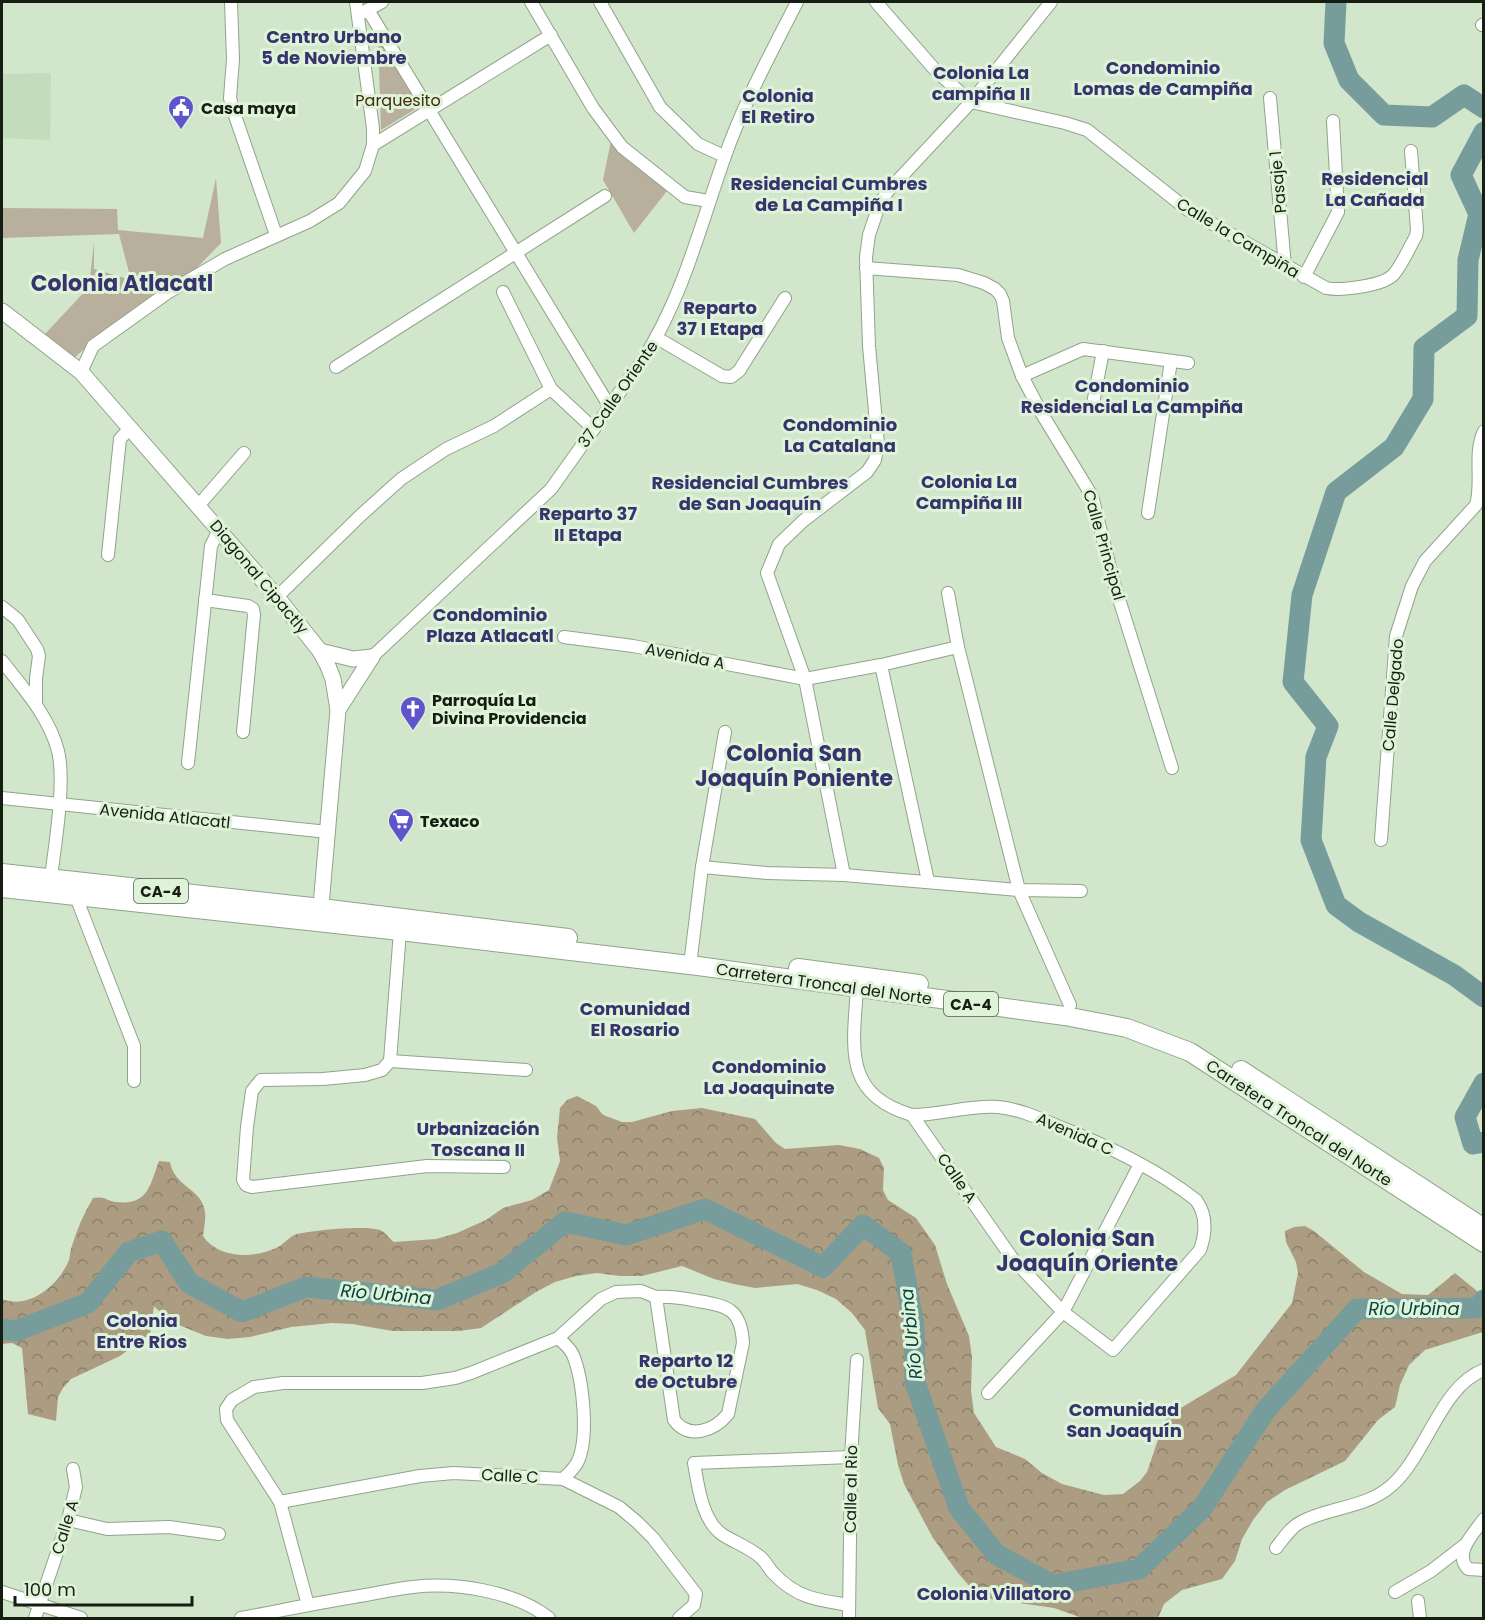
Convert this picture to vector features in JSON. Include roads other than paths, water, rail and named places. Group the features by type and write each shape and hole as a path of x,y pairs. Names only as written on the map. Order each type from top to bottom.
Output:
{"main road":[{"name":"CA-4","path":"2,873 50,886 76,897 321,915"},
{"name":"CA-4","path":"2,888 50,886 321,915"},
{"name":"Carretera Troncal del Norte","path":"321,915 400,931 691,960 857,988 1065,1016 1127,1028 1190,1052 1484,1243"},
{"name":"Carretera Troncal del Norte","path":"321,915 1070,1005 1148,1023 1234,1066 1310,1113 1484,1228"}],"street":[{"path":"231,2 233,59 230,98 276,235"},
{"path":"356,2 429,110 609,407"},
{"path":"363,13 382,2"},
{"path":"531,2 593,108 622,147 685,197 709,201"},
{"path":"600,2 660,107 698,144 724,156"},
{"name":"37 Calle Oriente","path":"372,657 551,489 657,338 686,275 724,156 761,71 797,2"},
{"name":"Calle la Campiña","path":"876,2 936,71 970,102 1087,130 1188,210 1304,277 1332,289 1380,282 1394,274 1416,236 1411,151"},
{"path":"843,875 805,679 767,573 779,544 803,521 867,472 877,454 866,268 868,234 878,208 887,192 970,102 1051,2"},
{"path":"81,372 93,346 167,293 225,259 310,221 339,203 365,171 373,145 373,128 363,13"},
{"path":"373,145 551,35"},
{"name":"Pasaje 1","path":"1270,98 1286,266"},
{"path":"1304,277 1338,212 1333,121"},
{"path":"336,367 605,196"},
{"name":"Calle Principal","path":"866,268 958,275 995,289 1003,301 1008,338 1022,376 1042,414 1089,488 1114,583 1172,768"},
{"path":"503,292 551,389 594,429"},
{"path":"657,338 723,376 731,376 739,371 785,298"},
{"name":"Diagonal Cipactly","path":"2,311 81,372 277,597 320,651 328,666 338,710 321,915"},
{"path":"1022,376 1083,349 1188,363"},
{"path":"1092,409 1103,351"},
{"path":"1148,513 1171,361"},
{"path":"277,597 401,479 446,449 494,426 551,389"},
{"path":"108,555 120,439 130,428"},
{"name":"Calle Delgado","path":"1381,840 1396,636 1412,586 1425,561 1476,505 1480,493 1479,448 1484,431"},
{"path":"198,506 244,453"},
{"path":"188,763 211,546 219,530"},
{"path":"948,593 958,647 1019,890 1070,1005"},
{"path":"205,600 248,606 253,609 243,732"},
{"path":"2,607 18,620 37,649 39,656 36,705"},
{"name":"Avenida A","path":"564,637 633,646 805,679"},
{"path":"805,679 881,665 958,647"},
{"path":"320,651 353,659 372,657"},
{"path":"338,710 372,657"},
{"path":"2,661 36,705 58,751 61,771 50,886"},
{"path":"881,665 928,881"},
{"path":"691,960 702,867 726,732"},
{"name":"Avenida Atlacatl","path":"2,798 328,832"},
{"path":"702,867 767,873 928,881 1019,890 1080,891"},
{"path":"76,897 135,1046 134,1081"},
{"path":"400,931 390,1061 382,1070 364,1075 323,1079 261,1080 252,1091 243,1180 246,1185 252,1187 427,1166 504,1167"},
{"path":"857,988 854,1042 861,1079 880,1102 897,1111 912,1115"},
{"path":"390,1061 526,1070"},
{"name":"Avenida C","path":"912,1115 988,1107 1016,1110 1078,1134 1140,1164 1196,1200 1201,1206 1205,1228 1203,1241 1196,1257 1113,1350"},
{"name":"Calle A","path":"912,1115 1012,1258 1064,1312 1113,1350"},
{"path":"988,1393 1064,1312 1140,1164"},
{"path":"308,1605 280,1502 227,1419 226,1409 232,1400 254,1387 283,1383 437,1382 471,1373 558,1338 601,1299 616,1292 641,1291 656,1297 669,1296 724,1305 738,1320 742,1331 742,1343 728,1414 722,1422 711,1428 690,1432 680,1428 674,1420 656,1297"},
{"path":"558,1338 573,1356 584,1408 584,1444 577,1463 563,1479"},
{"name":"Calle al Rio","path":"849,1618 851,1457 857,1360"},
{"path":"1276,1548 1285,1536 1302,1521 1375,1496 1392,1486 1414,1459 1457,1388 1470,1376 1484,1370"},
{"path":"849,1605 812,1599 790,1589 758,1555 720,1533 712,1525 707,1515 694,1463 851,1457"},
{"name":"Calle A","path":"35,1618 68,1520 76,1487 74,1468"},
{"name":"Calle C","path":"280,1502 420,1476 454,1473 563,1479 618,1507 653,1538 696,1594 694,1605 679,1618"},
{"path":"1395,1592 1431,1571 1466,1544 1484,1519"},
{"path":"68,1520 107,1529 169,1527 219,1534"},
{"path":"1466,1544 1462,1558 1464,1564 1468,1569 1484,1570"},
{"path":"242,1618 415,1587 455,1587 488,1591 516,1600 549,1618"},
{"path":"2,1593 81,1618"},
{"path":"1418,1601 1420,1618"}],"waterway":[{"path":"1336,2 1334,43 1349,80 1384,115 1432,117 1464,95 1484,108"},
{"path":"1484,132 1461,175 1479,214 1468,260 1467,316 1424,348 1423,399 1394,447 1336,492 1302,595 1293,682 1328,726 1316,757 1311,840 1336,905 1359,922 1454,975 1484,997"},
{"path":"1484,1083 1465,1117 1473,1144 1484,1142"},
{"name":"Río Urbina","path":"2,1329 16,1331 88,1303 129,1252 162,1241 189,1283 242,1312 306,1287 437,1300 502,1273 565,1222 626,1235 705,1209 823,1267 863,1225 901,1253 914,1326 915,1382 959,1508 997,1555 1053,1585 1139,1569 1203,1507 1265,1411 1357,1309 1478,1308 1484,1300"}],"place":[{"name":"Casa maya","path":"181,131"},
{"name":"Parroquía La Divina Providencia","path":"413,732"},
{"name":"Texaco","path":"401,844"}],"district":[{"name":"Centro Urbano 5 de Noviembre","path":"334,46"},
{"name":"Condominio Lomas de Campiña","path":"1163,77"},
{"name":"Colonia La campiña II","path":"981,82"},
{"name":"Colonia El Retiro","path":"778,106"},
{"name":"Residencial La Cañada","path":"1375,188"},
{"name":"Residencial Cumbres de La Campiña I","path":"829,193"},
{"name":"Colonia Atlacatl","path":"122,283"},
{"name":"Reparto 37 I Etapa","path":"720,317"},
{"name":"Condominio Residencial La Campiña","path":"1132,395"},
{"name":"Condominio La Catalana","path":"840,434"},
{"name":"Colonia La Campiña III","path":"969,491"},
{"name":"Residencial Cumbres de San Joaquín","path":"750,492"},
{"name":"Reparto 37 II Etapa","path":"588,523"},
{"name":"Condominio Plaza Atlacatl","path":"490,624"},
{"name":"Colonia San Joaquín Poniente","path":"794,766"},
{"name":"Comunidad El Rosario","path":"635,1018"},
{"name":"Condominio La Joaquinate","path":"769,1076"},
{"name":"Urbanización Toscana II","path":"478,1138"},
{"name":"Colonia San Joaquín Oriente","path":"1087,1250"},
{"name":"Colonia Entre Ríos","path":"142,1330"},
{"name":"Reparto 12 de Octubre","path":"686,1370"},
{"name":"Comunidad San Joaquín","path":"1124,1419"},
{"name":"Colonia Villatoro","path":"994,1593"}],"park label":[{"name":"Parquesito","path":"398,100"}]}
